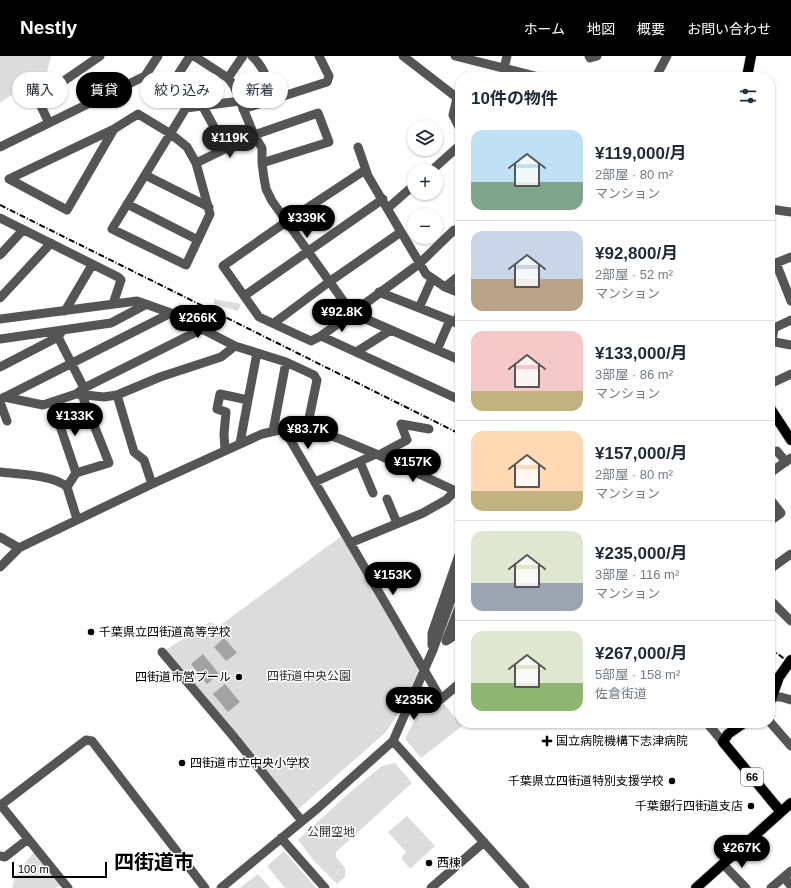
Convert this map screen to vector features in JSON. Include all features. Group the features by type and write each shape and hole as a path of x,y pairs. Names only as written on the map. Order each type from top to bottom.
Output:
{"main road":[{"path":"748,72 752,56"},
{"path":"775,416 791,440"},
{"path":"775,688 779,677 791,660"},
{"path":"723,742 728,734 737,728"},
{"name":"66","path":"723,742 781,812"},
{"path":"696,888 791,803"}],"street":[{"path":"49,123 39,102 39,98 100,56"},
{"path":"0,147 145,76 158,56"},
{"path":"180,72 190,56"},
{"path":"194,56 228,78 232,83"},
{"path":"228,78 243,56"},
{"path":"252,56 259,62 264,72"},
{"path":"288,94 327,82 329,76 319,56"},
{"path":"403,56 455,97"},
{"path":"455,56 520,72"},
{"path":"504,68 507,56"},
{"path":"589,56 590,58 597,56"},
{"path":"659,72 667,56"},
{"path":"114,129 67,210 9,179 114,129 138,114 171,134 187,148 196,163 210,214 186,265 112,229 146,175 171,134 186,108"},
{"path":"204,108 226,149"},
{"path":"243,108 254,135 262,148 262,163 266,189 272,202 352,313 455,358"},
{"path":"455,109 453,115 455,119"},
{"path":"196,163 254,135 318,113 329,142 262,163"},
{"path":"358,147 365,170 419,264 426,274 432,279 455,291"},
{"path":"439,164 455,149"},
{"path":"365,170 223,266 260,317 311,341 321,336 419,264 454,230"},
{"path":"146,175 209,207"},
{"path":"388,208 407,192"},
{"path":"244,296 383,199"},
{"path":"127,204 198,240"},
{"path":"775,210 791,212"},
{"path":"0,218 118,277 121,280 113,304"},
{"path":"0,255 23,230"},
{"path":"274,323 329,282 402,232"},
{"path":"0,298 51,243"},
{"path":"791,257 776,262 791,301"},
{"path":"65,311 92,265"},
{"path":"419,308 432,279"},
{"path":"445,287 455,279"},
{"path":"379,292 455,322 437,350"},
{"path":"0,319 137,301 145,305 161,309 235,346 286,362 314,375 316,380 307,428"},
{"path":"0,339 60,334 111,323 145,305"},
{"path":"1,399 71,362 171,313"},
{"path":"775,328 791,320"},
{"path":"1,399 43,405 81,392 202,329"},
{"path":"356,352 390,330"},
{"path":"60,334 109,463 76,473 67,488"},
{"path":"0,367 60,334"},
{"path":"321,336 455,398"},
{"path":"775,342 791,345"},
{"path":"81,392 104,397 117,395 160,377 221,356 235,346"},
{"path":"240,443 257,353"},
{"path":"273,432 286,362"},
{"path":"775,382 791,374"},
{"path":"225,450 224,434 226,412 217,409 220,394 248,400"},
{"path":"117,395 134,452 144,460 152,484"},
{"path":"1,399 7,421"},
{"path":"76,473 57,417 87,406"},
{"path":"315,482 378,455 408,440 401,424 429,429"},
{"path":"0,567 19,548 77,519 240,443 262,434 284,429 307,428 340,439 455,491"},
{"path":"284,429 441,699 455,687"},
{"path":"775,469 788,460 777,451"},
{"path":"360,462 373,493"},
{"path":"0,472 48,479 63,484 67,488 77,519"},
{"path":"350,543 423,512 455,493"},
{"path":"387,499 397,523"},
{"path":"775,505 781,513 775,517"},
{"path":"0,537 19,548"},
{"path":"775,565 791,554"},
{"path":"433,650 432,633 455,566"},
{"path":"221,888 318,808 393,741 433,650 455,589"},
{"path":"775,605 791,621"},
{"path":"446,641 455,618"},
{"path":"433,650 455,635"},
{"path":"162,652 234,736 302,821"},
{"path":"775,698 781,697 791,700"},
{"path":"711,728 723,742"},
{"path":"775,728 791,746"},
{"path":"68,888 1,805 86,740 92,741 205,888"},
{"path":"393,741 525,888"},
{"path":"281,838 326,888"},
{"path":"0,856 5,857 28,839"},
{"path":"431,888 484,842"},
{"path":"723,864 746,888"},
{"path":"771,888 791,871"},
{"path":"784,877 791,886"}],"green space":[{"path":"0,56 51,56 47,72 12,72 12,95 0,103"},
{"path":"214,299 241,304 238,311 214,304"},
{"name":"四街道中央公園","path":"343,535 391,623 419,669 402,709 385,733 296,811 167,652 167,649 210,622 219,626"},
{"path":"431,688 455,717 455,728 459,728 421,758 405,739"},
{"name":"公開空地","path":"395,763 412,783 336,852 336,857 345,868 345,877 337,884 314,861 298,840 349,793 382,766"},
{"path":"407,816 435,846 410,869 401,858 406,852 388,832"},
{"path":"284,851 316,888 285,888 267,866"},
{"path":"34,852 64,885 55,888 12,888 15,875"},
{"path":"258,874 270,888 240,888"}],"shaded area":[{"path":"224,638 237,653 226,661 214,647"},
{"path":"203,654 219,674 207,684 191,664"},
{"path":"225,684 240,702 228,712 213,694"}],"railway":[{"path":"0,205 455,432"},
{"path":"775,652 791,664"}],"place":[{"name":"千葉県立四街道高等学校","path":"91,632"},
{"name":"四街道市営プール","path":"239,677"},
{"name":"国立病院機構下志津病院","path":"547,741"},
{"name":"四街道市立中央小学校","path":"182,763"},
{"name":"千葉県立四街道特別支援学校","path":"672,781"},
{"name":"千葉銀行四街道支店","path":"751,806"},
{"name":"西棟","path":"429,863"}],"district":[{"name":"四街道市","path":"154,862"}]}
